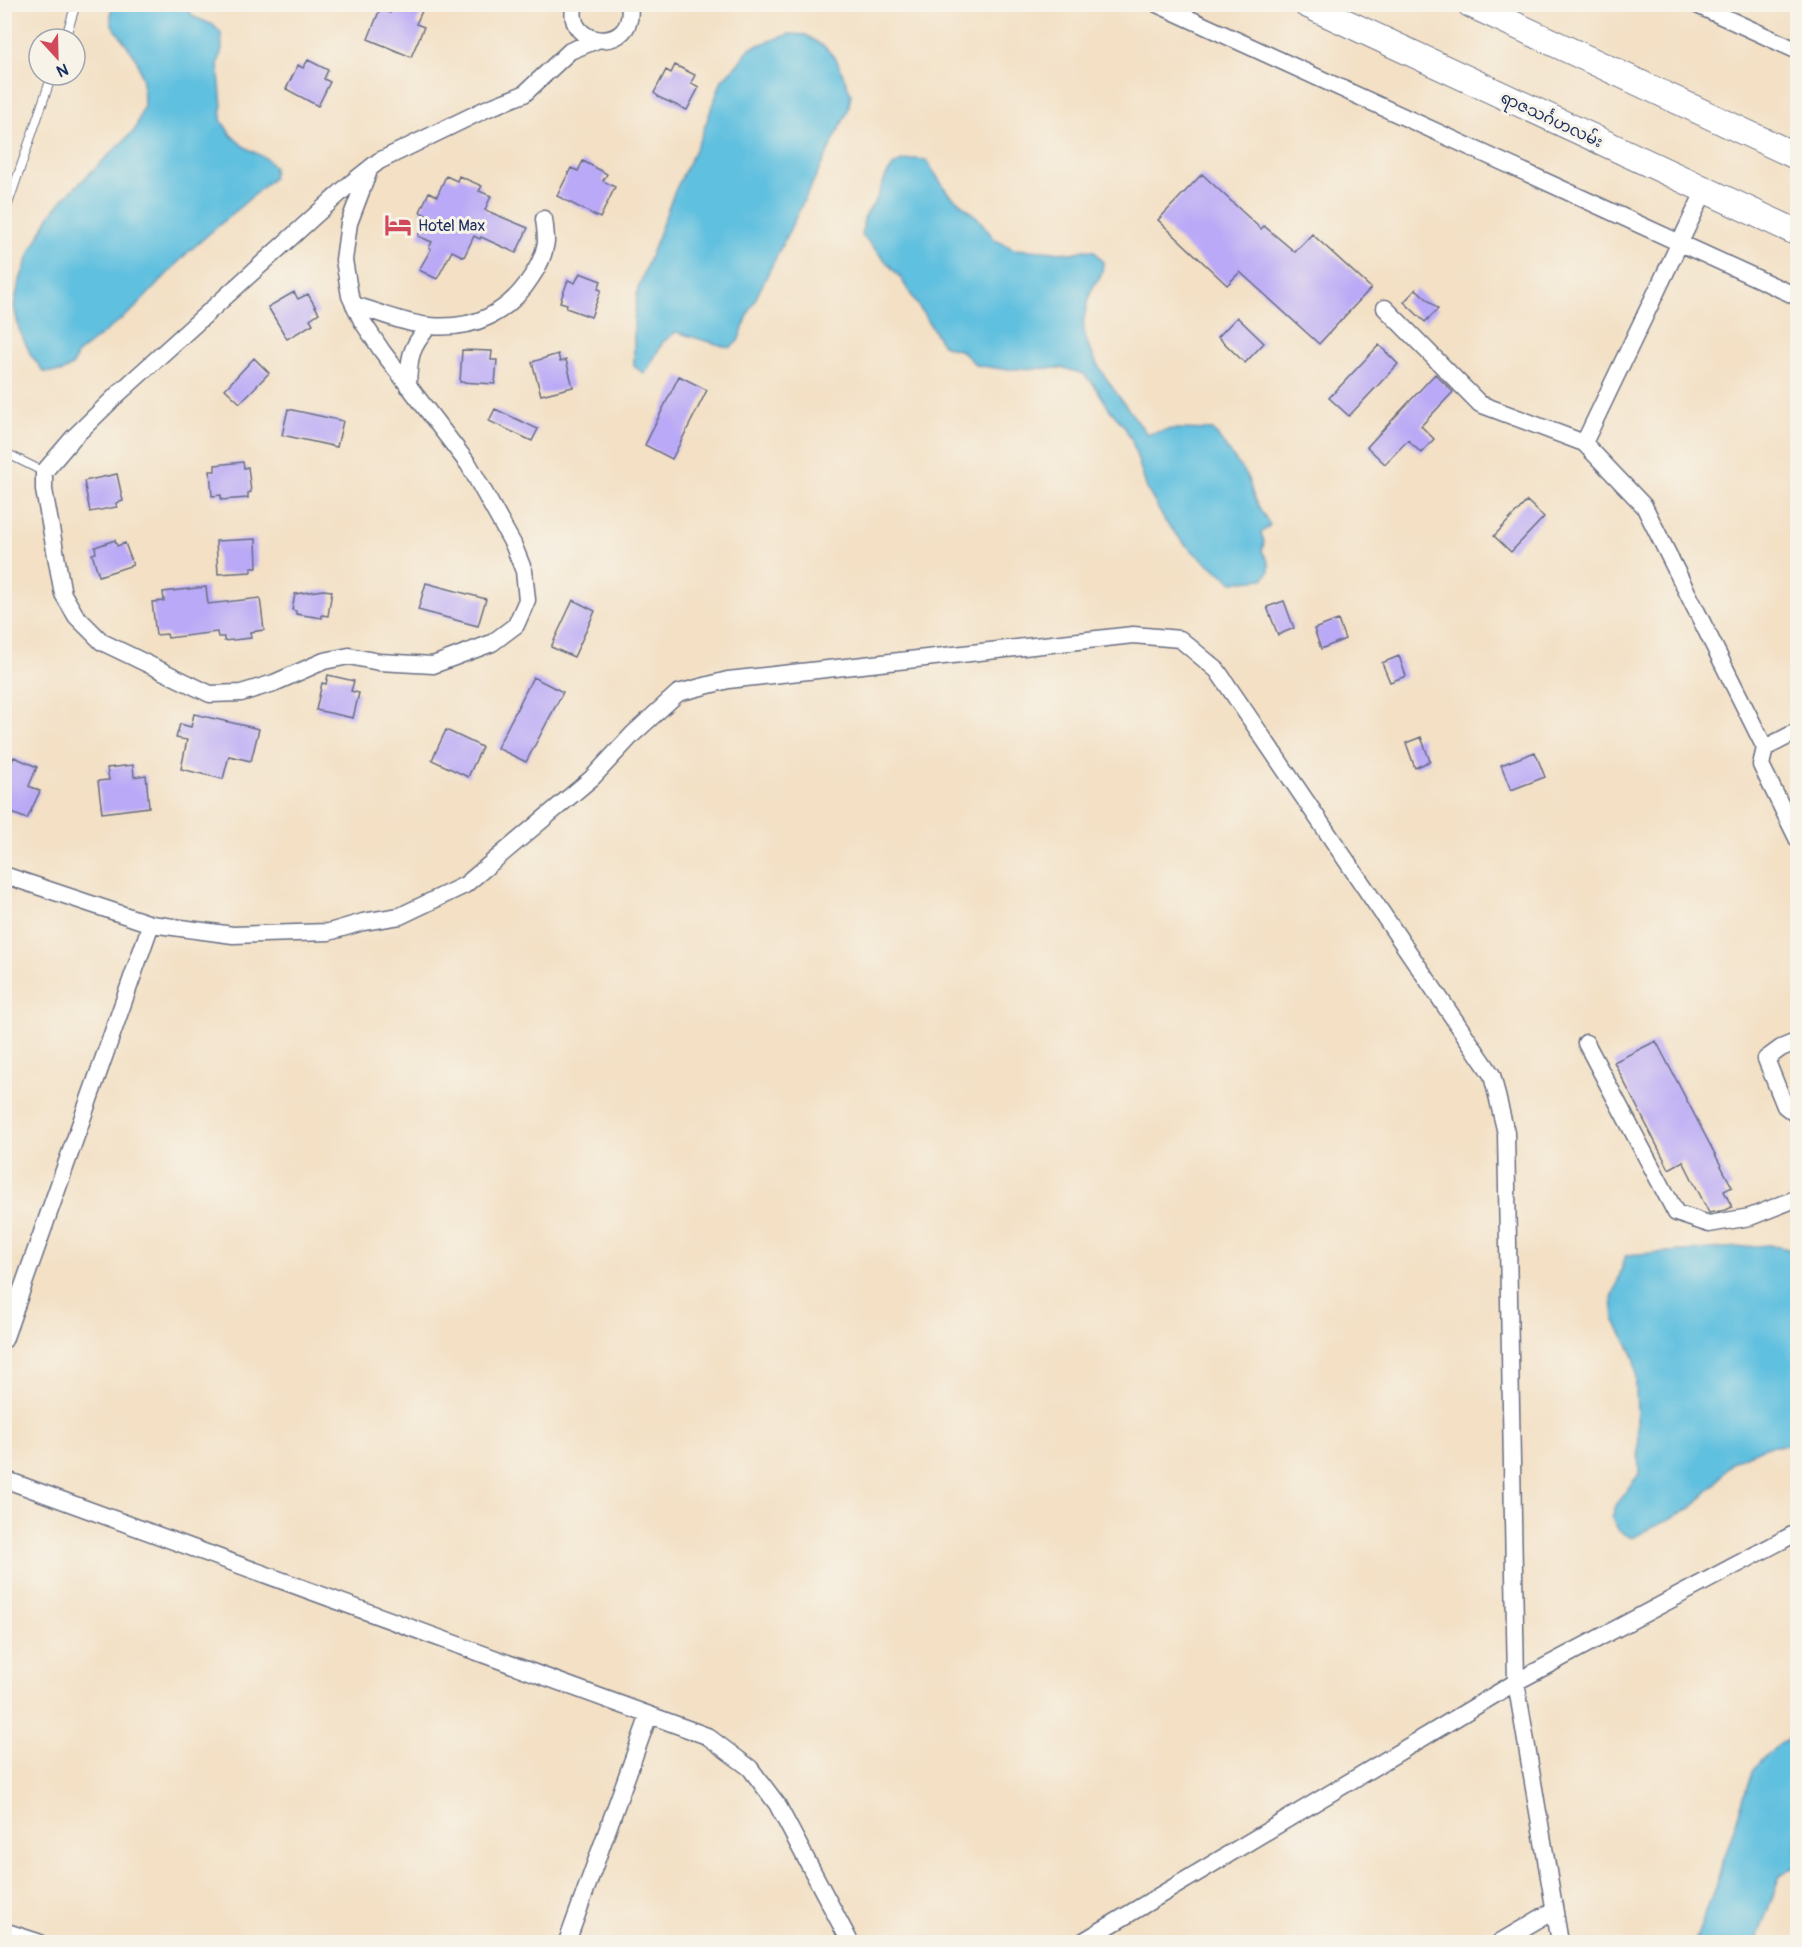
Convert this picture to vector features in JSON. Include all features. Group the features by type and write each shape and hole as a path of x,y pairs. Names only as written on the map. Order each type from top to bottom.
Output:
{"main road":[{"name":"ရာဇသင်္ဂဟလမ်း","path":"1306,4 1797,233"},
{"path":"1470,4 1797,156"}],"street":[{"path":"575,4 574,19 584,36 603,41 613,39 627,25 630,16 629,5"},
{"path":"1157,4 1797,297"},
{"path":"1695,4 1797,51"},
{"path":"570,51 576,24"},
{"path":"370,168 350,223 344,260 350,296 362,321 408,386 441,425 475,475 513,544 524,571 528,600 516,625 492,643 434,665 379,662 350,656 324,661 274,683 241,693 210,694 102,642 76,616 63,594 44,490 44,472 73,438 118,394 341,191 370,168 379,161 435,133 524,94 570,51 597,40"},
{"path":"1584,443 1678,242 1705,190"},
{"path":"354,305 429,326 462,326 485,318 505,308 524,290 540,264 546,242 544,219"},
{"path":"1385,308 1480,404 1584,443 1644,506 1766,748 1761,765 1797,840"},
{"path":"408,386 410,360 416,341 429,326"},
{"path":"4,875 151,924 233,935 329,932 363,922 400,916 465,885 592,778 633,734 678,693 728,680 1133,635 1180,639 1217,670 1491,1075 1506,1133 1516,1682 1560,1942"},
{"path":"1766,748 1797,731"},
{"path":"4,1340 151,924"},
{"path":"1797,1041 1780,1048 1766,1059 1785,1106 1797,1116"},
{"path":"1586,1043 1676,1213 1709,1224 1750,1217 1797,1198"},
{"path":"4,1479 707,1736 750,1768 777,1804 850,1942"},
{"path":"1082,1942 1516,1682 1797,1533"},
{"path":"567,1942 649,1715"},
{"path":"1500,1942 1554,1910"},
{"path":"4,1931 38,1942"}],"lane":[{"path":"69,27 76,4"},
{"path":"4,216 48,87"},
{"path":"4,452 44,472"}],"water":[{"path":"114,5 182,5 194,17 213,25 221,33 222,48 218,64 221,120 231,135 243,146 267,159 274,168 273,178 186,254 134,309 77,354 73,365 62,372 44,372 31,355 19,329 14,306 19,283 31,250 51,214 65,197 135,130 144,105 143,81 136,58 111,23 111,11"},
{"path":"789,34 806,35 826,48 837,61 851,94 848,111 750,310 738,341 730,348 676,332 663,342 645,374 634,366 634,320 638,289 674,193 701,137 722,80 750,48"},
{"path":"926,160 947,192 978,218 995,240 1014,249 1072,253 1085,250 1094,251 1103,262 1100,276 1089,297 1084,318 1084,331 1096,362 1147,434 1172,429 1213,430 1247,476 1255,501 1270,525 1261,533 1264,542 1262,551 1269,563 1269,572 1263,579 1233,582 1183,542 1165,521 1147,489 1132,441 1124,426 1084,374 1064,368 1002,369 976,365 962,351 943,345 900,277 862,235 864,218 893,166 902,161"},
{"path":"1770,1245 1797,1251 1797,1444 1764,1447 1732,1462 1716,1483 1691,1508 1632,1538 1619,1531 1612,1518 1617,1503 1639,1474 1635,1358 1614,1319 1612,1299 1626,1255"},
{"path":"1797,1734 1797,1865 1780,1876 1756,1942 1695,1942 1753,1769 1780,1743"}],"building":[{"path":"393,4 408,4 422,11 416,24 424,27 411,57 368,39 380,9 390,13"},
{"path":"308,60 328,70 324,79 330,82 318,106 286,89 298,65 303,68"},
{"path":"675,65 695,75 691,83 699,87 687,110 654,93 666,70 671,73"},
{"path":"583,161 607,174 603,181 615,187 600,218 557,196 571,168 578,171"},
{"path":"1202,174 1261,229 1264,226 1295,252 1312,234 1371,288 1319,344 1240,272 1227,285 1158,220"},
{"path":"446,176 457,181 459,176 482,186 479,191 491,196 485,210 528,228 516,253 474,236 464,257 452,251 437,279 419,270 431,249 429,248 432,242 418,236 428,216 420,212 429,192 437,196"},
{"path":"580,273 601,281 598,289 601,290 591,317 566,308 567,304 560,302 568,280 575,283"},
{"path":"1416,289 1438,309 1425,322 1404,302"},
{"path":"294,292 298,299 308,294 319,313 310,319 313,324 287,339 268,307"},
{"path":"1237,317 1264,343 1245,363 1218,337"},
{"path":"1379,345 1398,364 1349,416 1329,398"},
{"path":"462,350 492,351 491,360 497,360 495,384 460,382"},
{"path":"558,354 560,362 566,360 573,387 541,395 532,362"},
{"path":"254,358 269,373 240,403 225,389"},
{"path":"1435,374 1453,392 1421,426 1434,439 1421,453 1408,440 1385,464 1367,447"},
{"path":"679,376 707,390 672,459 645,445"},
{"path":"288,409 343,421 337,447 282,435"},
{"path":"495,409 538,429 532,441 489,421"},
{"path":"243,462 244,468 248,467 251,492 248,493 248,498 221,500 221,495 212,496 210,471 215,471 215,465"},
{"path":"117,474 123,501 116,503 117,507 90,512 84,481"},
{"path":"1527,501 1544,517 1511,552 1494,536"},
{"path":"256,539 257,568 251,568 251,572 218,574 216,541"},
{"path":"115,540 117,546 125,543 133,565 99,576 92,554 96,553 95,547"},
{"path":"426,583 486,599 478,626 418,610"},
{"path":"206,587 208,604 260,598 264,630 250,632 251,638 224,641 224,637 218,637 217,632 168,638 167,634 156,635 152,602 164,601 163,592"},
{"path":"332,591 328,616 322,615 322,618 296,614 296,611 292,610 295,594"},
{"path":"573,600 595,611 574,657 551,647"},
{"path":"1284,601 1294,628 1278,635 1267,607"},
{"path":"1338,620 1345,639 1321,649 1314,629"},
{"path":"1399,656 1406,676 1390,682 1382,663"},
{"path":"328,675 354,681 351,691 359,693 353,718 316,710 322,683 326,684"},
{"path":"533,677 563,692 526,762 497,748"},
{"path":"194,714 259,729 251,761 229,756 223,779 181,769 187,740 176,738 180,724 191,727"},
{"path":"446,730 482,747 468,777 432,760"},
{"path":"1421,737 1430,761 1415,768 1406,743"},
{"path":"1535,752 1545,777 1511,790 1501,765"},
{"path":"14,757 37,767 29,786 40,791 27,819 4,810 4,778"},
{"path":"133,765 134,777 146,775 149,807 102,813 98,781 109,780 107,768"},
{"path":"1656,1041 1732,1187 1724,1191 1732,1207 1726,1210 1709,1213 1683,1161 1669,1169 1614,1062"}],"place":[{"name":"Hotel Max","path":"398,225"}]}
